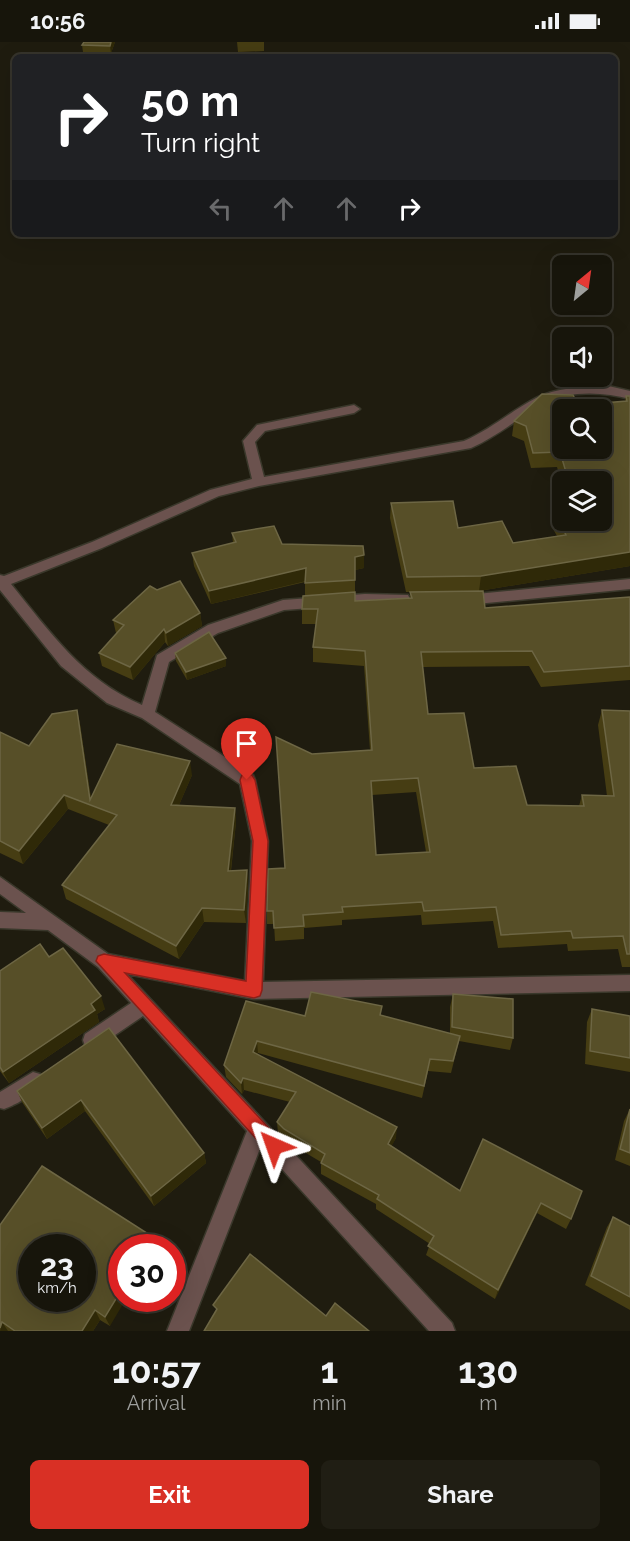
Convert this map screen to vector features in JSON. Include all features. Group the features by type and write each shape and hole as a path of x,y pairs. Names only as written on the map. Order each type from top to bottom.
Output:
{"street":[{"path":"254,990 260,841 247,780 147,714 112,699 66,662 1,582 96,545 215,493 259,482 467,445 489,435 541,400 577,391 604,389 630,395"},
{"path":"259,482 249,441 261,428 354,409"},
{"path":"448,600 471,600 630,584"},
{"path":"147,714 162,659 213,628 283,604 365,599 413,600"},
{"path":"0,884 104,961 444,1331"},
{"path":"0,920 51,922"},
{"path":"104,961 254,990 630,983"},
{"path":"79,1049 144,1005"},
{"path":"4,1100 51,1069"},
{"path":"178,1331 258,1129"}],"building":[{"path":"84,42 111,42 110,46 82,45"},
{"path":"542,394 573,395 575,399 552,399 552,452 533,453 526,426 514,421"},
{"path":"626,396 630,396 630,552 481,576 407,577 391,503 453,501 458,528 502,521 513,543 566,535 564,531 612,531 612,471 566,471 562,459 612,459 612,402 627,401"},
{"path":"274,526 282,544 363,546 364,555 355,557 355,580 305,583 306,568 209,591 192,553 236,542 232,533"},
{"path":"180,581 200,613 166,633 164,629 130,667 99,653 124,625 113,620 150,586 157,590"},
{"path":"483,591 485,608 630,597 630,666 544,672 532,651 421,652 428,714 464,713 474,768 516,766 527,805 584,806 582,795 614,796 602,710 630,711 630,954 627,954 623,936 573,938 571,931 501,935 496,907 424,911 422,902 342,907 343,912 303,915 304,926 274,928 273,911 267,911 268,869 285,868 276,737 312,754 372,750 365,651 313,647 318,609 302,609 303,596 355,592 355,601 412,598 410,592","holes":["418,778 430,852 376,855 371,781"]},
{"path":"209,632 226,658 186,672 175,653"},
{"path":"77,710 90,800 117,744 190,761 171,805 235,808 228,871 247,870 244,910 202,908 176,946 62,885 117,815 64,795 19,851 0,841 0,732 29,746 52,714"},
{"path":"40,944 49,957 63,948 101,996 91,1004 95,1010 3,1072 0,1067 0,971"},
{"path":"311,992 382,1006 380,1015 460,1036 453,1061 430,1059 424,1086 257,1041 253,1052 397,1127 388,1144 460,1191 483,1139 582,1191 571,1219 541,1203 498,1290 428,1246 434,1236 377,1199 379,1195 321,1163 325,1154 284,1129 277,1122 296,1092 243,1078 241,1083 224,1065 246,1001 305,1016"},
{"path":"453,994 513,999 513,1038 452,1027"},
{"path":"592,1009 630,1016 630,1058 590,1051"},
{"path":"109,1028 204,1153 151,1196 81,1100 42,1128 17,1091"},
{"path":"630,1109 630,1153 620,1149"},
{"path":"42,1166 148,1234 108,1234 108,1312 105,1317 96,1311 96,1234 18,1234 18,1312 94,1312 82,1331 15,1331 2,1322 0,1328 0,1225"},
{"path":"613,1217 630,1226 630,1297 591,1276"},
{"path":"250,1254 326,1316 335,1303 369,1331 204,1331 217,1309 213,1305"}],"route":[{"path":"247,780 260,841 254,990 104,961 274,1146"}]}
